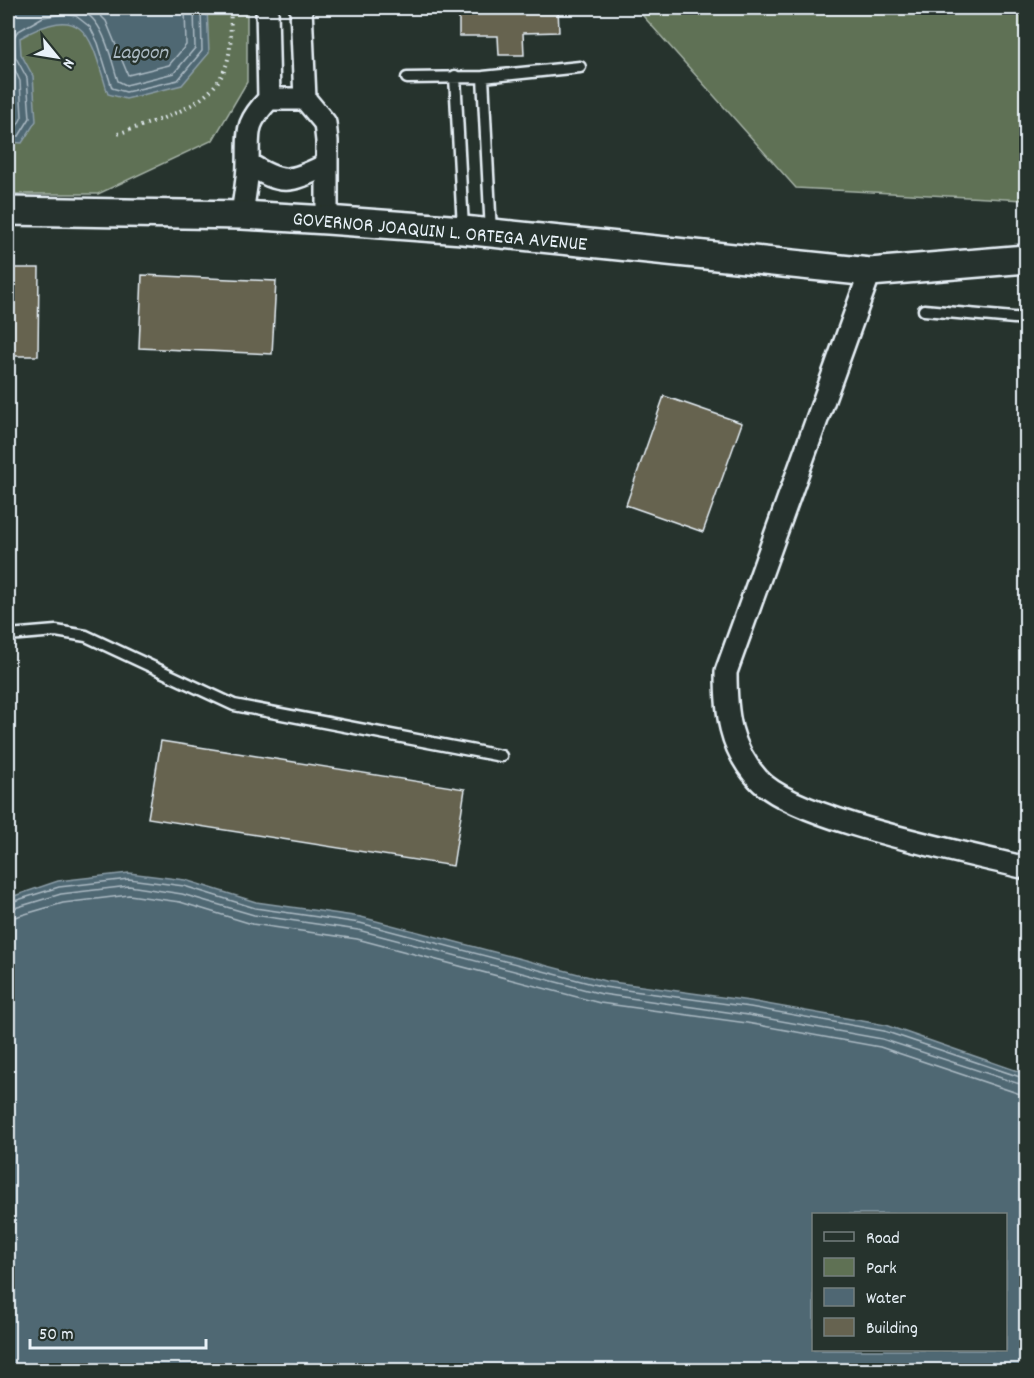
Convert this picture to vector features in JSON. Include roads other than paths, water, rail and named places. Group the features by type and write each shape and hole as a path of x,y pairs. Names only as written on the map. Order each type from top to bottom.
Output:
{"street":[{"path":"267,8 269,99"},
{"path":"301,8 305,99 325,123 327,220"},
{"path":"242,214 249,164 246,152 249,128 257,111 269,99 305,99"},
{"path":"249,164 273,179 286,180 326,165"},
{"name":"GOVERNOR JOAQUIN L. ORTEGA AVENUE","path":"8,211 242,214 327,220 463,230 870,272 1026,259"},
{"path":"870,272 726,672 726,714 738,751 759,780 789,800 830,817 1026,868"}],"lane":[{"path":"407,78 483,77 580,67"},
{"path":"455,76 463,230"},
{"path":"483,77 491,233"},
{"path":"924,310 1026,319"},
{"path":"8,635 56,631 86,636 234,705 501,756"}],"water":[{"name":"Lagoon","path":"8,8 207,8 209,53 182,85 126,99 108,94 96,57 83,31 73,25 60,23 42,27 20,38 21,54 33,76 36,121 22,143 8,142"},
{"path":"129,873 185,880 256,902 361,917 605,981 750,1001 885,1025 1026,1074 1026,1370 8,1370 8,898 58,881"}]}
